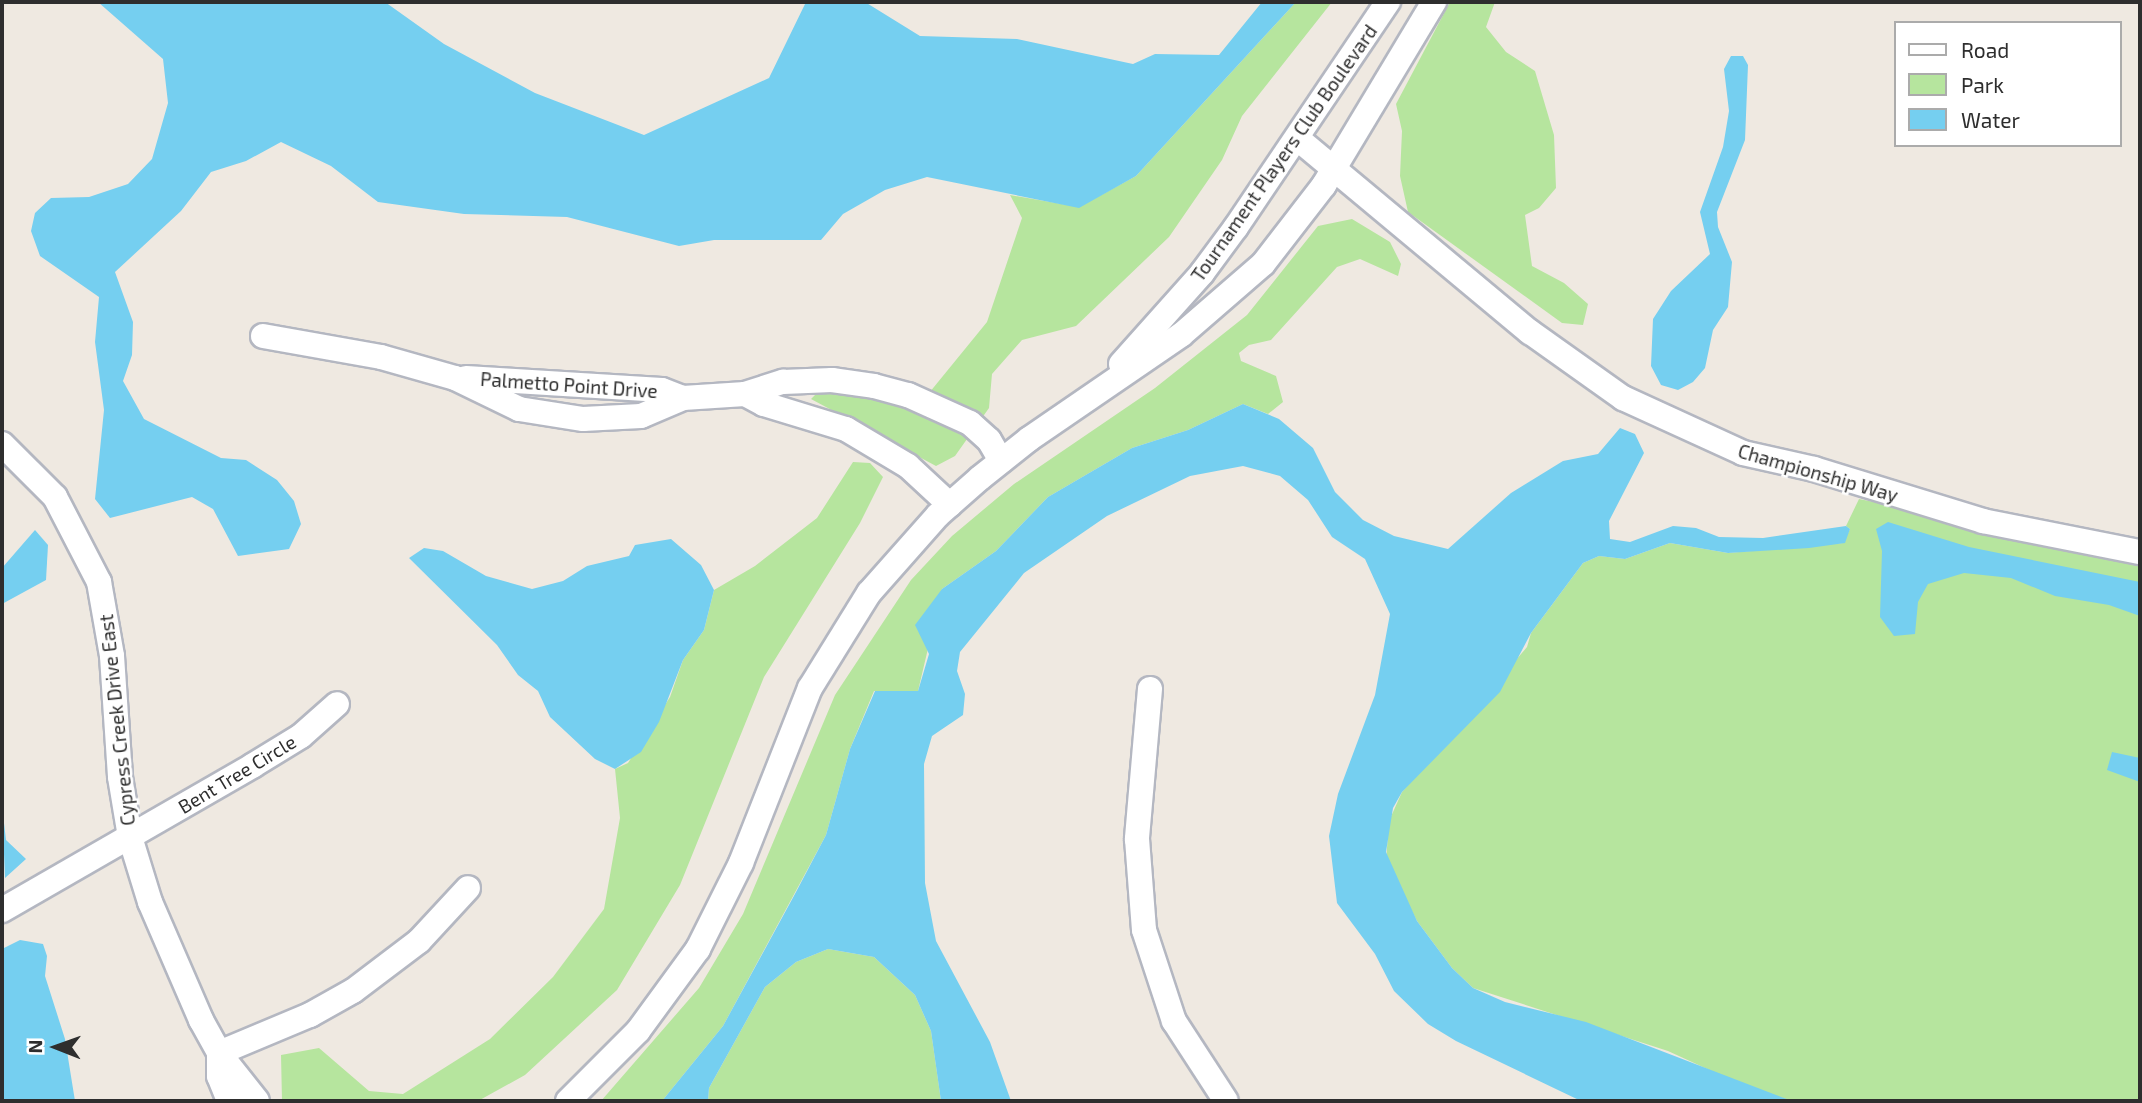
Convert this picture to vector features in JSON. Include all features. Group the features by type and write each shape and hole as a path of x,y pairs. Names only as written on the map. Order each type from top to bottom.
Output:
{"street":[{"name":"Tournament Players Club Boulevard","path":"1092,395 1202,273 1298,139 1388,2"},
{"name":"Tournament Players Club Boulevard","path":"568,1101 638,1031 698,949 741,863 790,732 828,656 869,593 950,505 1001,461 1181,335 1263,264 1333,170 1434,2"},
{"name":"Championship Way","path":"1298,139 1569,362 1623,398 1743,453 1814,469 1983,521 2140,552"},
{"name":"Palmetto Point Drive","path":"263,336 381,357 455,378 519,409 583,419 640,416 682,398 746,394 783,382 832,380 908,395 970,423 989,440 1001,461"},
{"name":"Palmetto Point Drive","path":"455,378 662,390 682,398"},
{"name":"Palmetto Point Drive","path":"746,394 764,404 846,429 908,466 950,505"},
{"name":"Cypress Creek Drive East","path":"2,444 55,497 99,582 109,634 120,776 130,837 173,962 219,1053 257,1101"},
{"path":"1150,689 1137,839 1144,930 1174,1021 1226,1101"},
{"name":"Bent Tree Circle","path":"2,910 301,736 337,704"},
{"path":"219,1053 310,1015 361,986 419,941 468,888"},
{"name":"Cypress Creek Drive East","path":"219,1053 219,1076 229,1101"}],"green space":[{"path":"1296,2 1332,2 1242,116 1222,160 1169,237 1076,326 1022,340 992,374 989,408 955,456 936,466 811,399 822,388 859,392 916,409 987,322 1022,218 1010,195 1079,207 1136,176"},
{"path":"1450,2 1495,2 1486,27 1506,52 1535,71 1554,135 1556,188 1539,208 1525,215 1532,266 1564,283 1588,304 1583,325 1562,323 1408,212 1400,176 1402,131 1396,104"},
{"path":"1352,219 1390,242 1401,264 1398,276 1360,259 1337,267 1271,340 1249,345 1239,353 1241,361 1276,376 1283,402 1268,414 1243,404 1188,430 1132,448 1048,497 996,551 942,589 918,691 874,691 850,749 826,835 723,1026 662,1101 601,1101 699,988 743,914 835,695 911,580 952,536 1014,484 1155,388 1247,315 1318,226"},
{"path":"853,462 870,463 883,477 860,523 764,677 680,885 617,990 525,1075 478,1101 282,1101 281,1055 319,1048 369,1091 403,1094 490,1039 553,977 604,909 620,818 615,769 628,763 670,697 683,660 704,630 714,590 755,566 817,518"},
{"path":"1859,499 2140,555 2140,1101 1792,1101 1742,1085 1668,1051 1473,988 1452,968 1417,921 1386,861 1389,821 1402,792 1527,647 1531,633 1583,563 1599,556 1625,559 1670,543 1728,553 1843,543 1850,529 1846,526"},
{"path":"828,949 874,957 915,995 931,1031 941,1101 708,1101 709,1088 765,987 796,962"}],"water":[{"path":"98,2 385,2 444,44 535,93 644,135 769,78 806,2 865,2 920,36 1017,39 1133,64 1155,54 1219,55 1262,2 1296,2 1136,176 1079,208 927,177 885,190 843,214 821,240 714,240 679,246 567,217 464,214 378,202 331,166 281,142 246,161 211,172 181,211 115,272 133,322 132,355 123,381 144,419 221,458 246,460 277,480 294,501 301,524 289,549 238,556 213,509 192,497 110,518 95,499 104,410 95,342 99,297 40,256 31,231 35,213 51,198 89,197 128,184 152,159 168,103 163,59"},
{"path":"1731,56 1743,56 1748,65 1745,140 1717,212 1718,227 1732,262 1728,307 1713,330 1705,368 1693,382 1678,390 1661,385 1651,366 1653,319 1671,291 1710,254 1700,212 1723,147 1729,111 1724,69"},
{"path":"1243,404 1279,419 1313,448 1335,492 1363,520 1394,536 1448,549 1511,493 1563,461 1598,454 1620,428 1635,434 1644,453 1609,521 1610,539 1630,542 1673,526 1696,528 1719,537 1763,538 1846,526 1850,529 1845,543 1809,548 1728,553 1670,543 1625,559 1599,556 1583,563 1531,633 1500,692 1402,792 1393,808 1386,852 1417,921 1452,968 1473,988 1505,1002 1586,1022 1792,1101 1581,1101 1456,1041 1428,1024 1394,991 1375,954 1337,903 1329,836 1338,794 1375,695 1390,614 1365,559 1332,537 1308,500 1280,476 1243,466 1190,476 1107,516 1024,573 960,652 957,671 965,694 963,715 932,736 924,764 925,883 936,941 990,1042 1011,1101 941,1101 931,1031 915,995 874,957 828,949 796,962 765,987 709,1088 708,1101 662,1101 723,1026 826,835 850,749 875,691 918,691 929,654 915,625 942,589 996,551 1048,497 1132,448 1188,430"},
{"path":"1888,522 1969,547 2140,582 2140,616 2109,605 2055,596 2011,578 1964,573 1928,584 1918,602 1915,634 1894,636 1880,617 1882,551 1876,529"},
{"path":"35,530 48,545 46,580 2,604 2,568"},
{"path":"671,539 701,565 714,590 704,630 683,660 659,722 641,752 615,769 595,759 550,717 538,691 518,675 497,645 409,558 424,548 443,551 486,576 532,589 563,581 587,566 629,556 635,545"},
{"path":"2112,752 2140,758 2140,782 2107,770"},
{"path":"2,806 6,840 26,859 5,878"},
{"path":"20,940 43,944 47,956 45,976 65,1039 75,1101 2,1101 2,949"}]}
